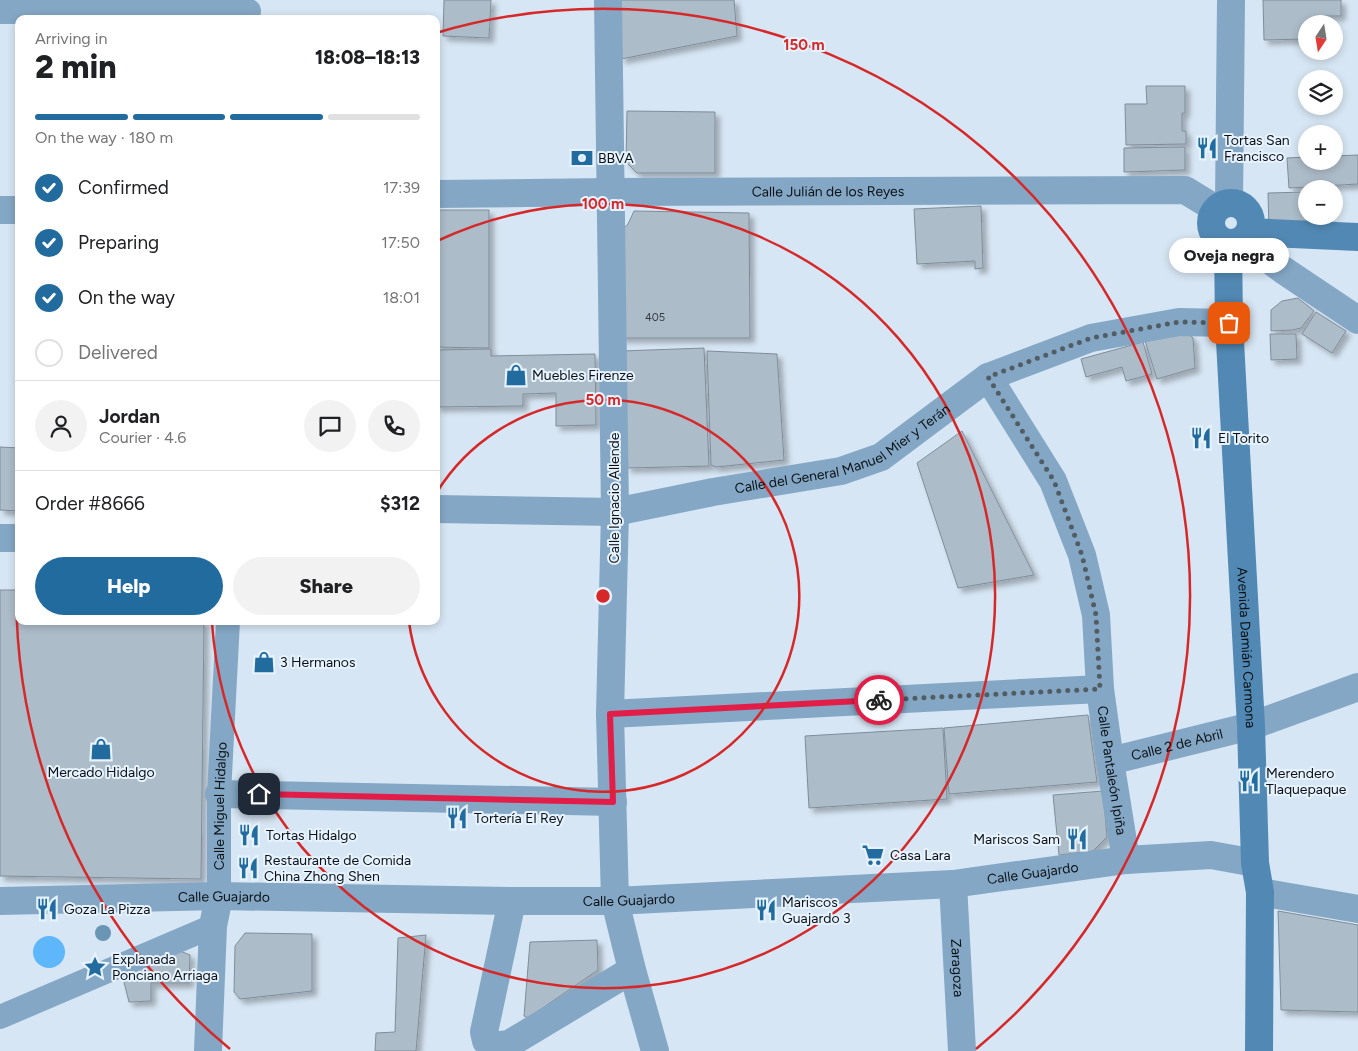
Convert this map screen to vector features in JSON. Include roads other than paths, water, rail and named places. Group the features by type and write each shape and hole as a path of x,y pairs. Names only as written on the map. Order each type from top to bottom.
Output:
{"main road":[{"name":"Avenida Damián Carmona","path":"1223,206 1235,203 1246,209 1252,220 1252,226 1240,239 1229,323 1251,726 1255,863 1260,892 1259,1051"},
{"path":"1240,239 1358,236"}],"street":[{"name":"Calle Ignacio Allende","path":"608,0 615,512 610,714 615,901 655,1051"},
{"path":"1223,206 1231,0"},
{"path":"0,12 249,10"},
{"name":"Calle Julián de los Reyes","path":"440,194 1185,190 1223,206"},
{"path":"0,210 15,210"},
{"path":"1240,239 1358,320"},
{"name":"Calle del General Manuel Mier y Terán","path":"440,510 615,512 713,492 841,471 881,457 988,377 1091,338 1179,322 1229,323"},
{"name":"Calle Pantaleón Ipiña","path":"988,377 1054,481 1082,555 1096,615 1100,689 1126,860"},
{"path":"0,538 15,538"},
{"name":"Calle Miguel Hidalgo","path":"208,1051 213,926 219,896 219,794 228,625"},
{"name":"Calle 2 de Abril","path":"1110,761 1251,726 1358,687"},
{"path":"610,714 1100,689"},
{"path":"219,794 613,802"},
{"name":"Calle Guajardo","path":"0,901 219,896 615,901 953,884 1126,860 1210,855 1255,863"},
{"name":"Zaragoza","path":"953,884 962,1051"},
{"path":"1260,892 1358,909"},
{"path":"512,901 484,1032 486,1041 494,1046 509,1044 632,970"},
{"path":"0,1017 213,926"}],"water":[{"path":"49,936 55,937 60,941 64,946 64,958 60,963 55,967 49,968 43,967 38,963 34,958 33,952 34,946 38,941 43,937"}],"place":[{"name":"Tortas San Francisco","path":"1207,148"},
{"name":"BBVA","path":"582,158"},
{"name":"Oveja negra","path":"1229,323"},
{"name":"Muebles Firenze","path":"516,375"},
{"name":"El Torito","path":"1201,438"},
{"name":"3 Hermanos","path":"264,662"},
{"name":"Mercado Hidalgo","path":"101,749"},
{"name":"Merendero Tlaquepaque","path":"1249,781"},
{"name":"Tortería El Rey","path":"457,818"},
{"name":"Tortas Hidalgo","path":"249,835"},
{"name":"Mariscos Sam","path":"1077,839"},
{"name":"Casa Lara","path":"873,855"},
{"name":"Restaurante de Comida China Zhong Shen","path":"248,868"},
{"name":"Goza La Pizza","path":"47,909"},
{"name":"Mariscos Guajardo 3","path":"766,910"},
{"name":"Explanada Ponciano Arriaga","path":"95,967"}]}
